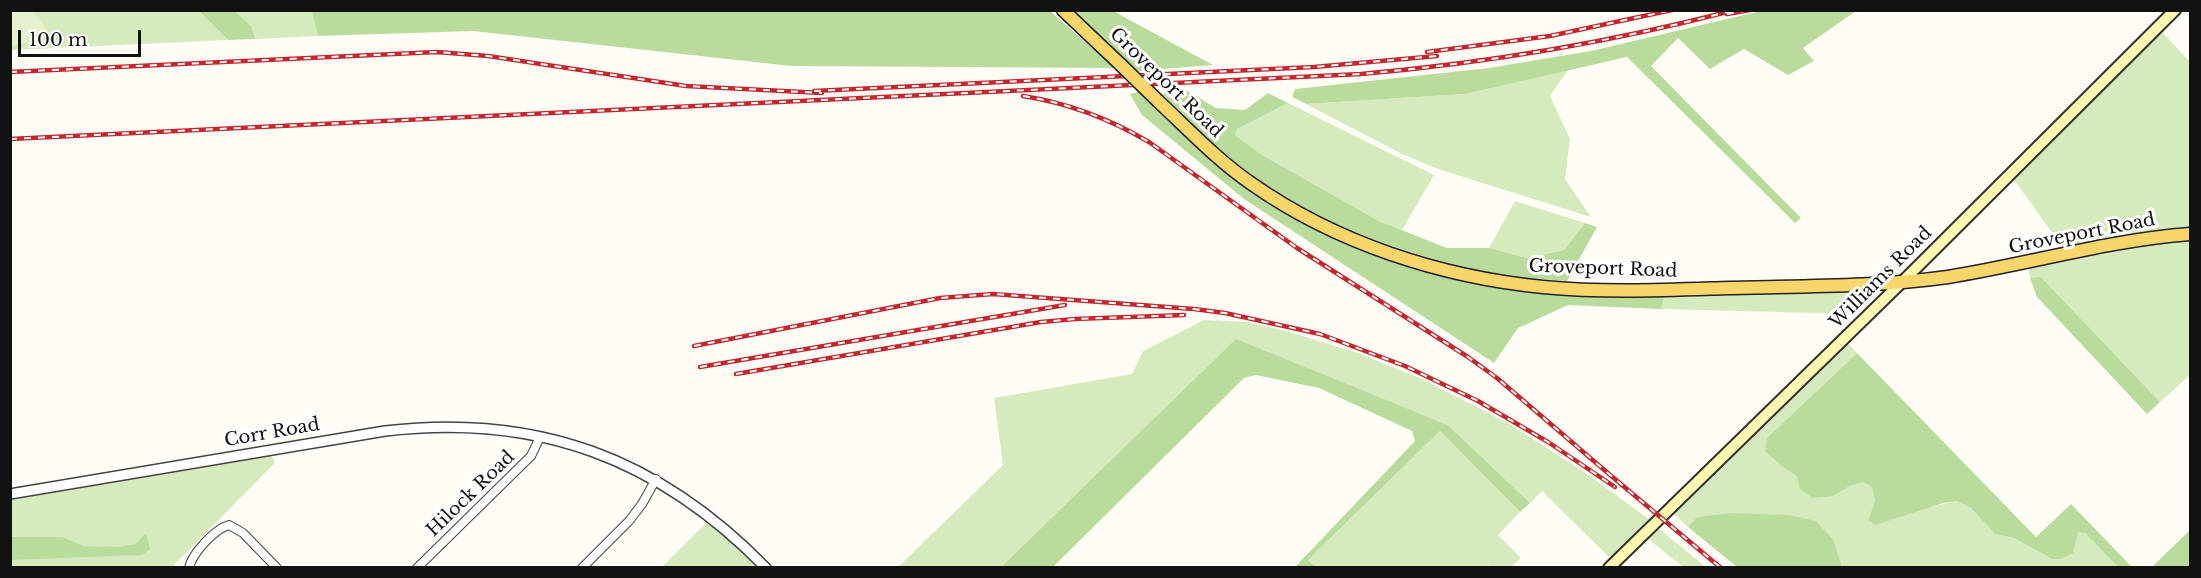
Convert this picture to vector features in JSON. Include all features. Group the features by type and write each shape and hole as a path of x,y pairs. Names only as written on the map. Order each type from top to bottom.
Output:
{"main road":[{"name":"Groveport Road","path":"1063,10 1227,165 1283,204 1363,243 1438,267 1524,285 1602,290 1902,282 1991,269 2105,247 2190,234"},
{"name":"Williams Road","path":"1609,567 1902,282 2175,10"}],"street":[{"name":"Corr Road","path":"10,494 343,437 416,427 478,427 540,437 594,452 656,479 705,512 766,567"},
{"name":"Hilock Road","path":"417,567 531,456 540,437"},
{"path":"582,567 629,521 656,479"},
{"path":"189,567 193,556 220,528 229,525 243,533 277,567"}],"green space":[{"path":"11,10 33,11 47,31 27,42 11,46"},
{"path":"314,10 1050,11 1115,68 791,66 473,31 318,36 312,13"},
{"path":"10,11 199,11 228,40 11,50"},
{"path":"199,11 235,11 252,27 255,39 228,40"},
{"path":"235,11 314,11 312,13 318,36 255,39 252,27"},
{"path":"1071,11 1113,11 1213,65 1138,71"},
{"path":"1761,11 1856,11 1803,48 1814,61 1788,75 1744,49 1710,69 1678,38 1651,66 1801,218 1795,223 1627,57 1465,94 1306,104 1292,97 1295,89 1489,68 1591,51"},
{"path":"2161,31 2190,62 2190,228 2130,235 2064,249 2012,177"},
{"path":"1568,70 1550,96 1570,139 1565,179 1591,217 1438,169 1402,154 1306,104 1465,94"},
{"path":"1184,89 1216,108 1245,110 1268,93 1288,103 1237,129 1235,135 1262,155 1379,221 1447,248 1489,248 1527,258 1564,250 1585,223 1597,227 1567,281 1503,275 1472,269 1405,250 1370,238 1305,209 1250,175 1162,94"},
{"path":"1139,92 1203,154 1244,187 1317,230 1355,247 1435,272 1517,289 1585,296 1664,297 1661,309 1568,305 1518,328 1494,363 1244,199 1142,115 1130,94"},
{"path":"1288,103 1434,175 1402,230 1379,221 1262,155 1235,135 1237,129"},
{"path":"1515,201 1585,223 1564,250 1527,258 1489,248"},
{"path":"2190,241 2190,375 2160,402 2041,277 2030,278 2029,268 2149,245"},
{"path":"2041,277 2160,402 2147,414 2037,297 2030,278"},
{"path":"1864,291 1856,314 1661,309 1664,297"},
{"path":"1204,320 1247,322 1286,331 1358,353 1422,379 1508,423 1586,473 1650,520 1611,559 1542,491 1530,503 1448,425 1236,340 1001,567 897,568 1003,465 994,398 1132,374 1143,351"},
{"path":"1236,339 1448,425 1530,503 1520,512 1440,431 1308,560 1315,567 1295,567 1415,441 1412,431 1319,388 1256,375 1244,378 1053,567 1001,567"},
{"path":"1846,341 1857,353 1767,438 1783,467 1832,496 1863,482 1872,487 1875,501 1868,520 1957,501 1971,508 1995,534 2014,538 2052,559 2075,540 2078,531 2085,533 2118,567 1842,567 1834,541 1757,515 1728,513 1697,517 1688,527 1672,512"},
{"path":"1857,353 2036,537 2071,504 2132,567 2118,567 2085,533 2078,532 2073,553 2061,559 2052,559 2014,538 1995,534 1971,508 1957,501 1943,503 1875,525 1868,520 1875,501 1872,487 1863,482 1850,486 1833,496 1813,498 1800,489 1797,476 1765,451 1767,438"},
{"path":"1440,431 1520,512 1498,535 1521,558 1511,567 1488,565 1485,568 1315,568 1308,560"},
{"path":"271,454 275,463 172,567 11,568 11,499"},
{"path":"1728,513 1789,515 1816,521 1834,541 1842,567 1737,567 1688,527 1697,517"},
{"path":"708,521 760,568 661,568"},
{"path":"1658,528 1706,567 1683,567 1647,538"},
{"path":"2190,530 2190,567 2152,567"},
{"path":"146,533 150,549 142,555 11,560 11,537 62,537 83,546 118,547 136,544"}],"railway":[{"path":"1427,52 1550,36 1672,10"},
{"path":"10,139 1361,74 1455,64 1549,50 1642,32 1735,10"},
{"path":"1727,14 1750,10"},
{"path":"10,72 437,52 488,56 686,86 822,93"},
{"path":"814,91 1314,67 1437,56"},
{"path":"1023,96 1088,113 1149,142 1297,248 1468,357 1497,378 1721,568"},
{"path":"694,346 940,298 993,294 1225,313 1320,334 1405,366 1478,401 1548,442 1615,487"},
{"path":"700,367 1065,305"},
{"path":"736,374 1041,322 1184,315"}]}
